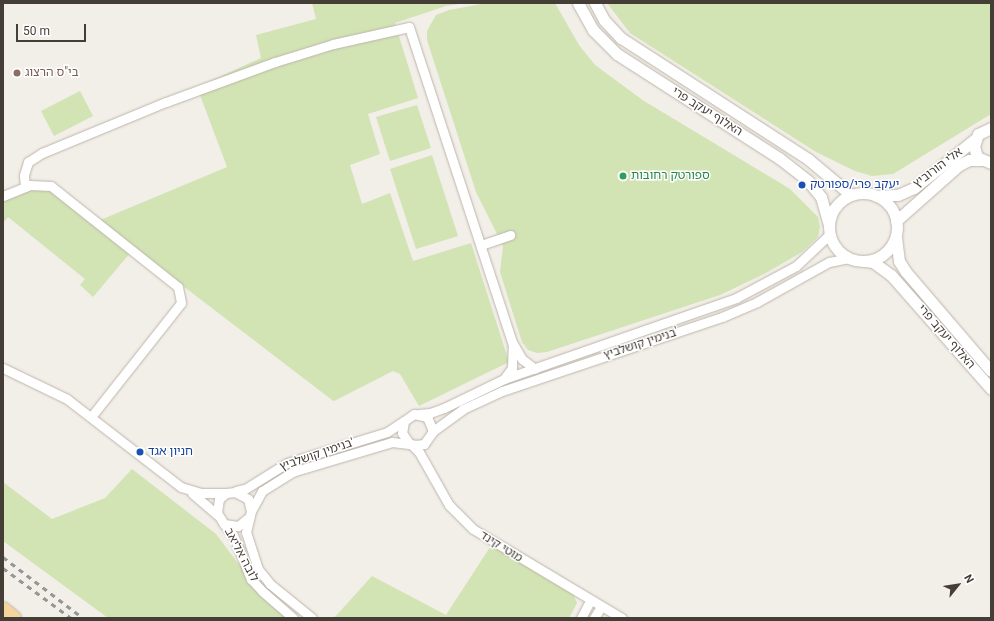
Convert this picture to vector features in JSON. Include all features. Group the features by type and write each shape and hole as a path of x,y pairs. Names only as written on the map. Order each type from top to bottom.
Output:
{"main road":[{"path":"3,609 14,618"}],"street":[{"name":"האלוף יעקב פרי","path":"578,3 593,30 616,54 779,158 808,181 821,197 829,230"},
{"name":"האלוף יעקב פרי","path":"594,3 604,20 621,38 808,159 851,195"},
{"path":"25,187 24,175 28,162 42,153 166,102 275,62 333,44 409,27 512,342 522,359 535,369"},
{"name":"אלי הורוביץ","path":"876,196 898,195 914,188 974,140 981,131 991,128"},
{"path":"974,140 974,151 986,162"},
{"name":"אלי הורוביץ","path":"896,221 959,165 969,160 986,162"},
{"path":"3,196 25,187 42,184 51,186 178,287 181,303 91,416"},
{"path":"864,193 876,196 889,206 896,221 896,234 883,254 861,261 849,258 837,248 829,230 833,210 851,195 864,193"},
{"name":"בנימין קושלביץ'","path":"419,414 430,413 444,408 504,379 736,298 796,266 829,230"},
{"name":"האלוף יעקב פרי","path":"896,234 896,250 906,272 991,372"},
{"path":"481,245 510,235"},
{"name":"בנימין קושלביץ'","path":"433,431 463,409 502,391 722,317 757,302 829,262 849,258"},
{"name":"האלוף יעקב פרי","path":"861,261 873,262 891,274 991,388"},
{"path":"504,379 512,368 512,342"},
{"name":"בנימין קושלביץ'","path":"3,368 58,393 91,416 206,503 221,521"},
{"path":"419,414 429,419 433,431 424,444 410,444 402,433 404,421 410,415 419,414"},
{"name":"בנימין קושלביץ'","path":"186,489 206,494 245,489 291,462 388,432 404,421"},
{"name":"בנימין קושלביץ'","path":"249,515 262,491 289,474 392,442 410,444"},
{"name":"מוטי קינד","path":"410,444 419,452 449,505 463,520 494,543 590,601 622,618"},
{"path":"229,492 246,497 249,515 238,526 221,521 217,504 229,492"},
{"name":"לובה אליאב","path":"249,515 245,527 247,539 260,573 312,618"},
{"name":"לובה אליאב","path":"221,521 233,535 251,579 262,591 293,618"},
{"path":"581,618 590,601"},
{"path":"594,618 601,607"}],"green space":[{"path":"312,3 465,3 446,6 395,23 418,98 368,114 380,154 350,165 362,204 390,193 413,261 471,243 509,362 419,406 400,374 393,371 334,401 332,400 98,221 227,167 197,87 261,58 256,35 316,19"},
{"path":"487,3 555,3 579,45 595,65 644,101 790,189 818,217 820,227 818,237 802,252 766,273 720,295 547,352 537,353 528,350 522,342 500,272 503,246 476,192 427,40 427,31 436,15 449,10"},
{"path":"607,3 991,3 991,114 893,174 872,176 855,171 816,152 630,33"},
{"path":"80,91 93,116 54,136 41,111"},
{"path":"417,105 431,148 390,161 376,117"},
{"path":"432,155 458,236 416,249 390,169"},
{"path":"26,191 52,191 131,252 93,297 80,285 85,279 8,217 3,223 3,200"},
{"path":"132,469 216,534 267,602 288,618 108,618 3,541 3,482 52,519 105,498"},
{"path":"492,544 572,592 577,603 569,618 334,618 372,576 446,615"}],"railway":[{"path":"3,557 83,618"},
{"path":"3,568 71,618"}],"place":[{"name":"בי\"ס הרצוג","path":"17,73"},
{"name":"ספורטק רחובות","path":"623,176"},
{"name":"יעקב פרי/ספורטק","path":"802,185"},
{"name":"חניון אגד","path":"140,452"}]}
